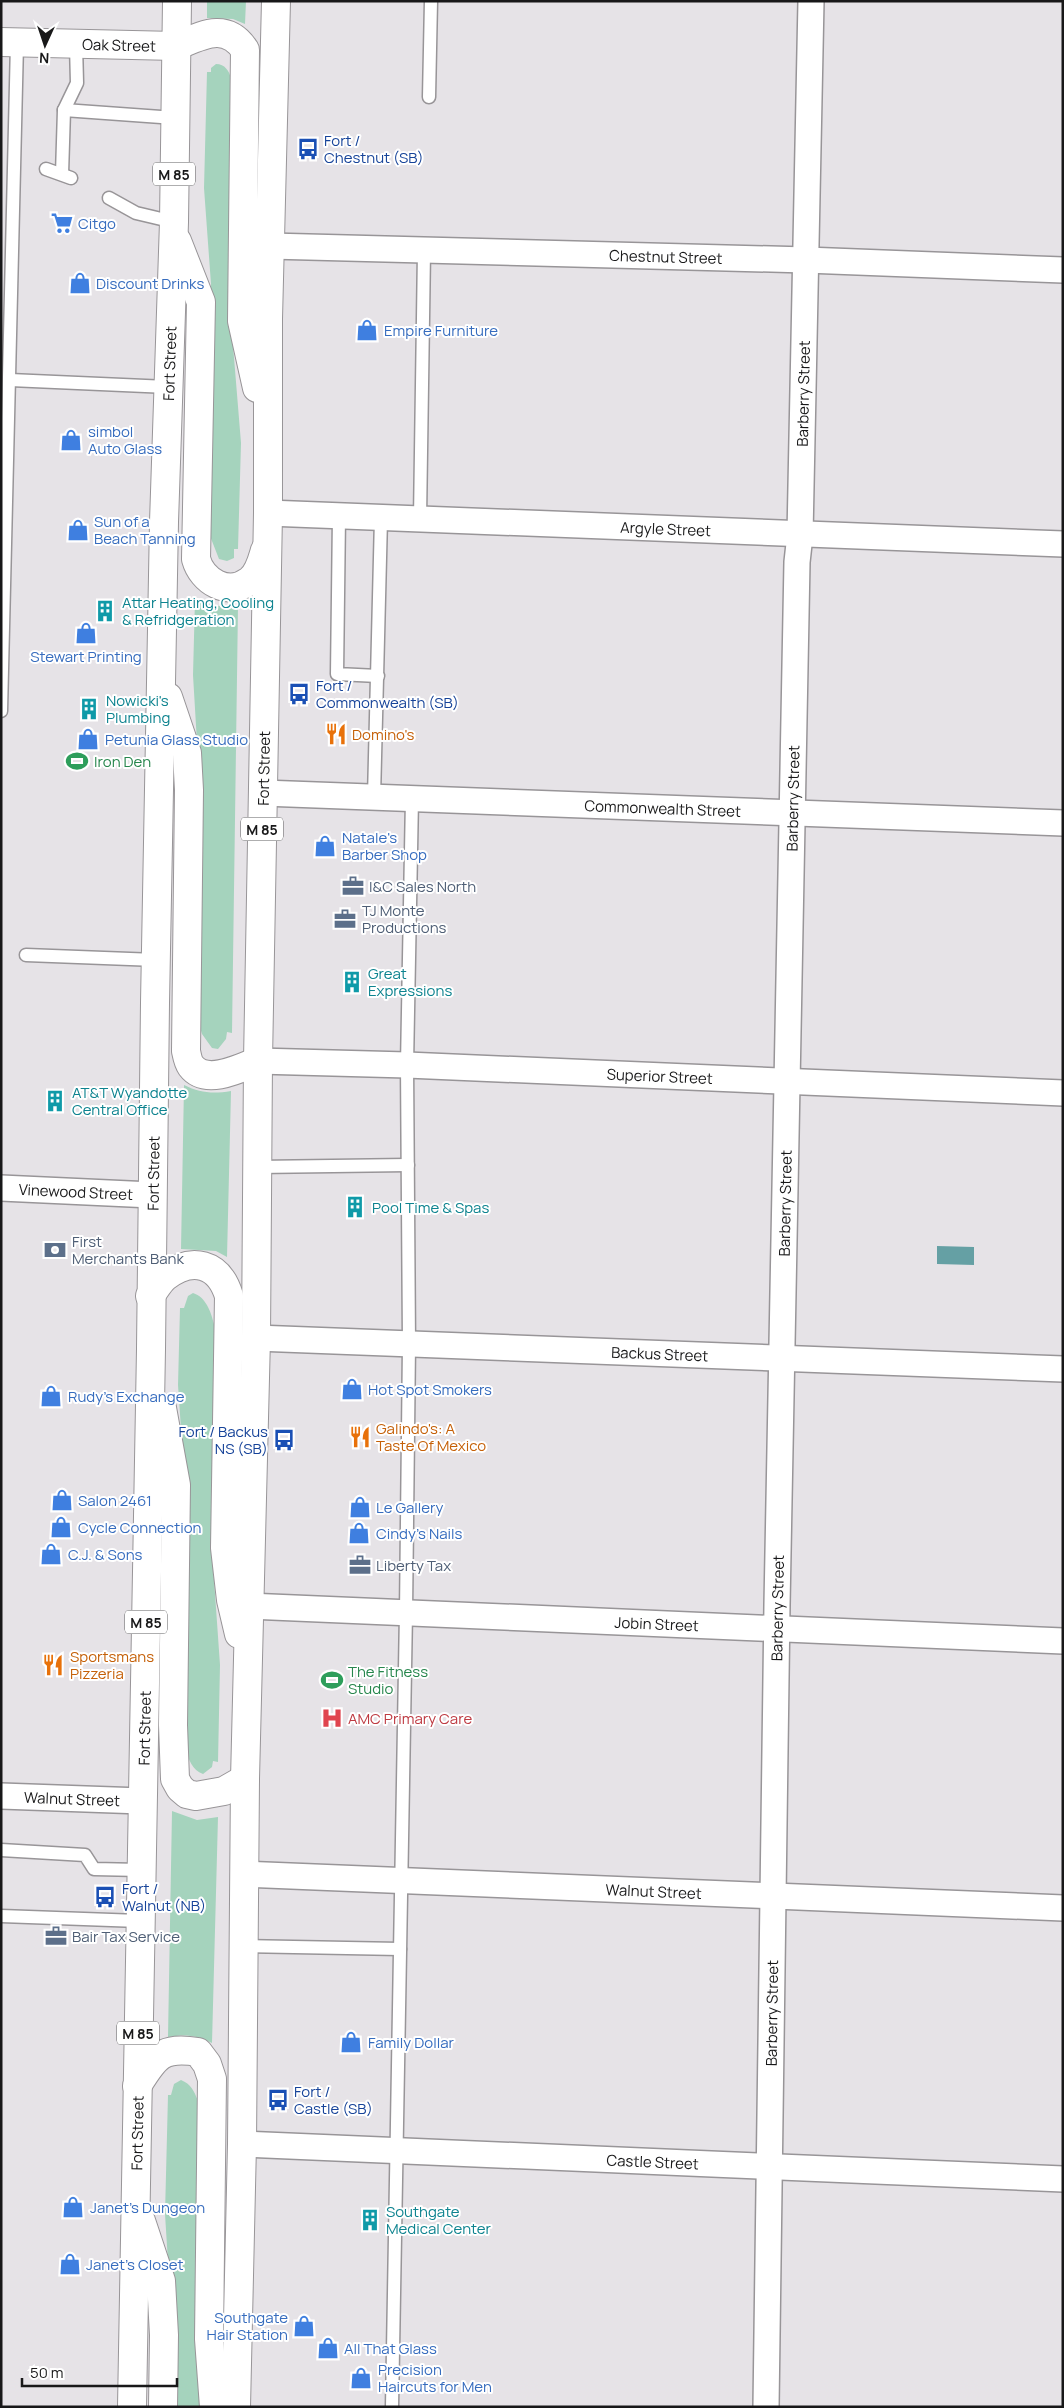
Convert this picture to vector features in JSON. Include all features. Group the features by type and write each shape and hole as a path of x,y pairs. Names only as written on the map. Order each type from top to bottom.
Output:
{"main road":[{"name":"Fort Street","path":"132,2407 139,1921 152,1350 150,1296 156,960 168,387 174,227 177,1"},
{"name":"Fort Street","path":"236,2407 242,2144 245,1779 256,1338 258,1061 268,514 270,246 276,1"},
{"path":"176,46 208,33 228,34 239,41 245,50 242,321 268,436"},
{"name":"Oak Street","path":"9,43 176,46"},
{"path":"174,227 201,302 196,560 199,569 213,583 221,586 239,586 249,581 255,575 267,545"},
{"path":"162,679 187,753 189,790 186,1051 190,1065 196,1071 209,1075 222,1074 258,1061"},
{"path":"150,1296 163,1279 171,1273 202,1265 213,1269 226,1287 229,1296 225,1548 230,1600 248,1670"},
{"path":"152,1350 176,1485 173,1725 175,1779 180,1788 196,1796 208,1796 224,1792 245,1779"},
{"path":"137,2086 153,2060 167,2052 198,2052 208,2064 212,2079 209,2339 214,2407"},
{"path":"136,2203 161,2281 164,2335 163,2407"}],"street":[{"name":"Barberry Street","path":"766,2407 777,1628 797,562 800,535 811,1"},
{"name":"Chestnut Street","path":"270,246 806,260 1063,270"},
{"name":"Argyle Street","path":"268,514 1063,544"},
{"name":"Commonwealth Street","path":"263,793 1063,823"},
{"name":"Superior Street","path":"258,1061 407,1065 1063,1093"},
{"name":"Vinewood Street","path":"1,1188 152,1195"},
{"name":"Backus Street","path":"256,1338 1063,1369"},
{"name":"Jobin Street","path":"249,1606 1063,1641"},
{"name":"Walnut Street","path":"1,1796 142,1801"},
{"name":"Walnut Street","path":"244,1874 1063,1908"},
{"name":"Castle Street","path":"242,2144 1063,2179"}],"lane":[{"path":"429,97 431,1"},
{"path":"1,711 10,380 9,43"},
{"path":"46,169 66,176 64,110 77,83 76,45"},
{"path":"64,110 175,118"},
{"path":"109,198 136,213 174,227"},
{"path":"420,519 424,251"},
{"path":"10,380 168,387"},
{"path":"339,516 337,674 378,676"},
{"path":"374,797 381,518"},
{"path":"392,2407 406,1612 409,1344 407,1065 412,798"},
{"path":"26,956 156,960"},
{"path":"257,1167 408,1165"},
{"path":"1,1850 85,1855 94,1869 140,1870"},
{"path":"1,1916 139,1921"},
{"path":"243,1946 400,1949"}],"green space":[{"path":"207,1 246,1 245,24 233,19 207,18"},
{"path":"216,64 226,68 231,78 231,321 241,443 238,549 234,549 234,558 227,561 219,559 210,536 205,536 211,284 204,188 207,72 211,72 211,68"},
{"path":"195,599 216,606 238,606 232,1033 227,1032 226,1039 218,1049 212,1048 202,1034 199,1024 199,776 193,675"},
{"path":"184,1085 207,1092 231,1091 227,1257 216,1251 181,1249"},
{"path":"193,1293 205,1301 214,1324 217,1324 212,1551 220,1665 218,1762 213,1761 212,1767 203,1774 194,1767 186,1750 186,1502 178,1385 180,1308 184,1308 188,1296"},
{"path":"172,1811 197,1820 218,1817 212,2043 191,2036 168,2037"},
{"path":"181,2080 192,2088 198,2101 204,2407 171,2407 172,2326 165,2214 168,2095 171,2095 174,2084"}],"water":[{"path":"937,1246 974,1247 974,1265 937,1264"}],"place":[{"name":"Fort / Chestnut (SB)","path":"308,149"},
{"name":"Citgo","path":"62,223"},
{"name":"Discount Drinks","path":"80,283"},
{"name":"Empire Furniture","path":"367,330"},
{"name":"simbol Auto Glass","path":"71,440"},
{"name":"Sun of a Beach Tanning","path":"78,530"},
{"name":"Attar Heating, Cooling & Refridgeration","path":"105,611"},
{"name":"Stewart Printing","path":"86,633"},
{"name":"Fort / Commonwealth (SB)","path":"299,694"},
{"name":"Nowicki's Plumbing","path":"89,709"},
{"name":"Domino's","path":"336,734"},
{"name":"Petunia Glass Studio","path":"88,739"},
{"name":"Iron Den","path":"77,761"},
{"name":"Natale's Barber Shop","path":"325,846"},
{"name":"I&C Sales North","path":"353,886"},
{"name":"TJ Monte Productions","path":"345,919"},
{"name":"Great Expressions","path":"352,982"},
{"name":"AT&T Wyandotte Central Office","path":"55,1101"},
{"name":"Pool Time & Spas","path":"355,1207"},
{"name":"First Merchants Bank","path":"55,1250"},
{"name":"Hot Spot Smokers","path":"352,1389"},
{"name":"Rudy's Exchange","path":"51,1396"},
{"name":"Galindo's: A Taste Of Mexico","path":"360,1437"},
{"name":"Fort / Backus NS (SB)","path":"284,1440"},
{"name":"Salon 2461","path":"62,1500"},
{"name":"Le Gallery","path":"360,1507"},
{"name":"Cycle Connection","path":"61,1527"},
{"name":"Cindy's Nails","path":"359,1533"},
{"name":"C.J. & Sons","path":"51,1554"},
{"name":"Liberty Tax","path":"360,1565"},
{"name":"Sportsmans Pizzeria","path":"53,1665"},
{"name":"The Fitness Studio","path":"332,1680"},
{"name":"AMC Primary Care","path":"332,1718"},
{"name":"Fort / Walnut (NB)","path":"105,1897"},
{"name":"Bair Tax Service","path":"56,1936"},
{"name":"Family Dollar","path":"351,2042"},
{"name":"Fort / Castle (SB)","path":"278,2100"},
{"name":"Janet's Dungeon","path":"73,2207"},
{"name":"Southgate Medical Center","path":"370,2220"},
{"name":"Janet's Closet","path":"70,2264"},
{"name":"Southgate Hair Station","path":"304,2326"},
{"name":"All That Glass","path":"328,2348"},
{"name":"Precision Haircuts for Men","path":"361,2378"}]}
